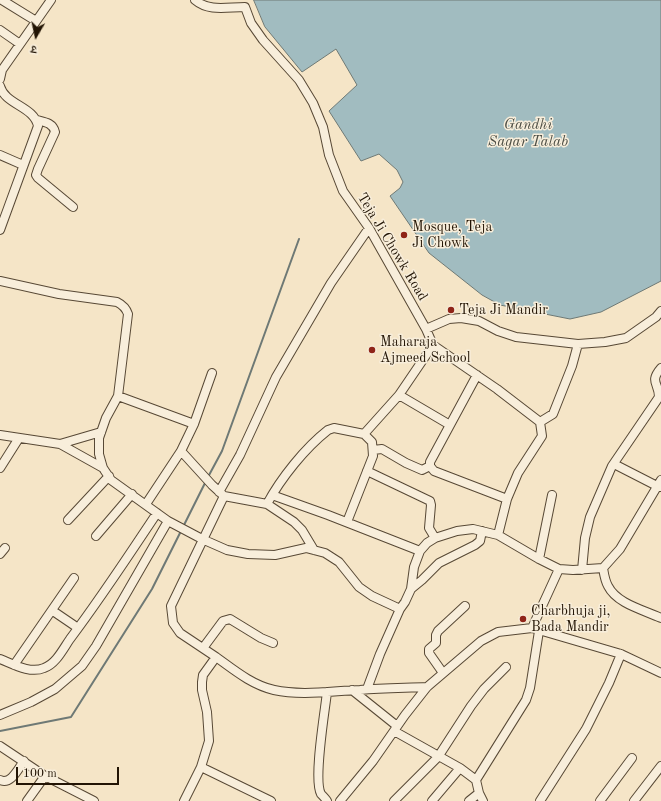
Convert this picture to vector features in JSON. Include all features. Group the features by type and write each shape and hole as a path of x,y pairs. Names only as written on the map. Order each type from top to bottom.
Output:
{"street":[{"path":"2,0 36,21"},
{"path":"0,79 1,69 51,0"},
{"name":"Teja Ji Chowk Road","path":"195,0 202,6 212,8 244,3 251,23 263,40 299,80 313,104 323,126 329,155 343,191 368,228 426,329 433,345"},
{"path":"0,30 20,44"},
{"path":"0,86 6,96 33,115 37,120 38,126 0,230"},
{"path":"37,120 49,123 54,128 55,132 36,175 73,207"},
{"path":"0,155 23,165"},
{"path":"368,228 331,283 276,377 171,606 173,623 180,633 236,672 260,685 274,690 288,692 327,692 367,689 427,688"},
{"path":"0,281 59,294 117,302 124,306 128,314 118,396 106,418 100,438 98,454 103,468 111,480 170,522 227,550 248,554 275,554 306,548 325,553 339,562 359,587 372,596 400,609"},
{"path":"426,329 449,319 461,318 478,321 498,331 516,337 578,344 605,342 626,338 661,312"},
{"path":"540,422 552,414 572,366 578,344"},
{"path":"364,434 399,395 433,345 477,375 540,422 542,436 518,473 507,499 498,535"},
{"path":"582,570 585,538 590,517 614,464 658,399 659,393 655,384 655,377 661,368"},
{"path":"146,504 181,451 194,424 212,373"},
{"path":"477,375 430,462 430,466 434,471 507,499"},
{"path":"399,395 450,425"},
{"path":"118,396 194,424"},
{"path":"267,504 297,460 328,430 334,428 364,434 372,442 373,456 347,522"},
{"path":"60,444 102,432"},
{"path":"0,435 60,444 103,468"},
{"path":"0,468 19,438"},
{"path":"373,450 382,449 406,463 422,470 430,466"},
{"path":"181,451 222,494 267,504 294,522 302,530 314,550"},
{"path":"367,689 380,654 400,609 411,589 414,567 420,550 435,538 457,531 473,529 498,535 559,569 582,570 603,568 620,549 660,484 614,464"},
{"path":"367,470 430,501 429,528 435,538"},
{"path":"68,520 109,476"},
{"path":"96,536 132,494"},
{"path":"272,495 420,550"},
{"path":"539,559 552,495"},
{"path":"0,659 27,669 44,669 52,664 158,513"},
{"path":"2,712 31,702 56,689 82,666 96,646 170,522"},
{"path":"411,589 439,563 480,541 482,531"},
{"path":"603,568 607,586 614,595 625,602 661,618"},
{"path":"483,801 478,793 476,780 526,700 530,688 535,630 559,569"},
{"path":"14,665 53,611 74,578"},
{"path":"443,673 429,653 429,649 436,642 436,635 438,631 465,606"},
{"path":"53,611 78,628"},
{"path":"203,648 227,619 230,619 261,638 273,643"},
{"path":"340,801 373,761 427,688 481,642 498,632 535,630 621,654 661,673"},
{"path":"540,801 586,729 609,683 621,654"},
{"path":"184,801 201,767 209,741 208,712 202,690 202,682 204,675 216,657"},
{"path":"394,801 438,757 484,689 506,667"},
{"path":"352,690 396,728 438,757 460,768 476,780"},
{"path":"327,692 319,758 319,783 321,794 327,801"},
{"path":"0,746 46,776 94,801"},
{"path":"600,801 632,758"},
{"path":"0,780 10,780 24,761"},
{"path":"634,801 661,766"},
{"path":"201,767 272,801"},
{"path":"432,801 460,768"},
{"path":"27,801 46,776"},
{"path":"469,801 478,793"}],"water":[{"name":"Gandhi Sagar Talab","path":"254,0 661,0 661,281 601,312 570,319 500,305 482,295 429,253 390,196 400,188 403,182 397,170 379,154 361,161 329,111 357,85 336,49 302,72 265,27"}],"waterway":[{"path":"208,477 222,451 299,239"},
{"path":"183,527 206,481"},
{"path":"0,731 71,717 152,589 181,531"}],"place":[{"name":"Mosque, Teja Ji Chowk","path":"404,235"},
{"name":"Teja Ji Mandir","path":"451,310"},
{"name":"Maharaja Ajmeed School","path":"372,350"},
{"name":"Charbhuja ji, Bada Mandir","path":"523,619"}]}
